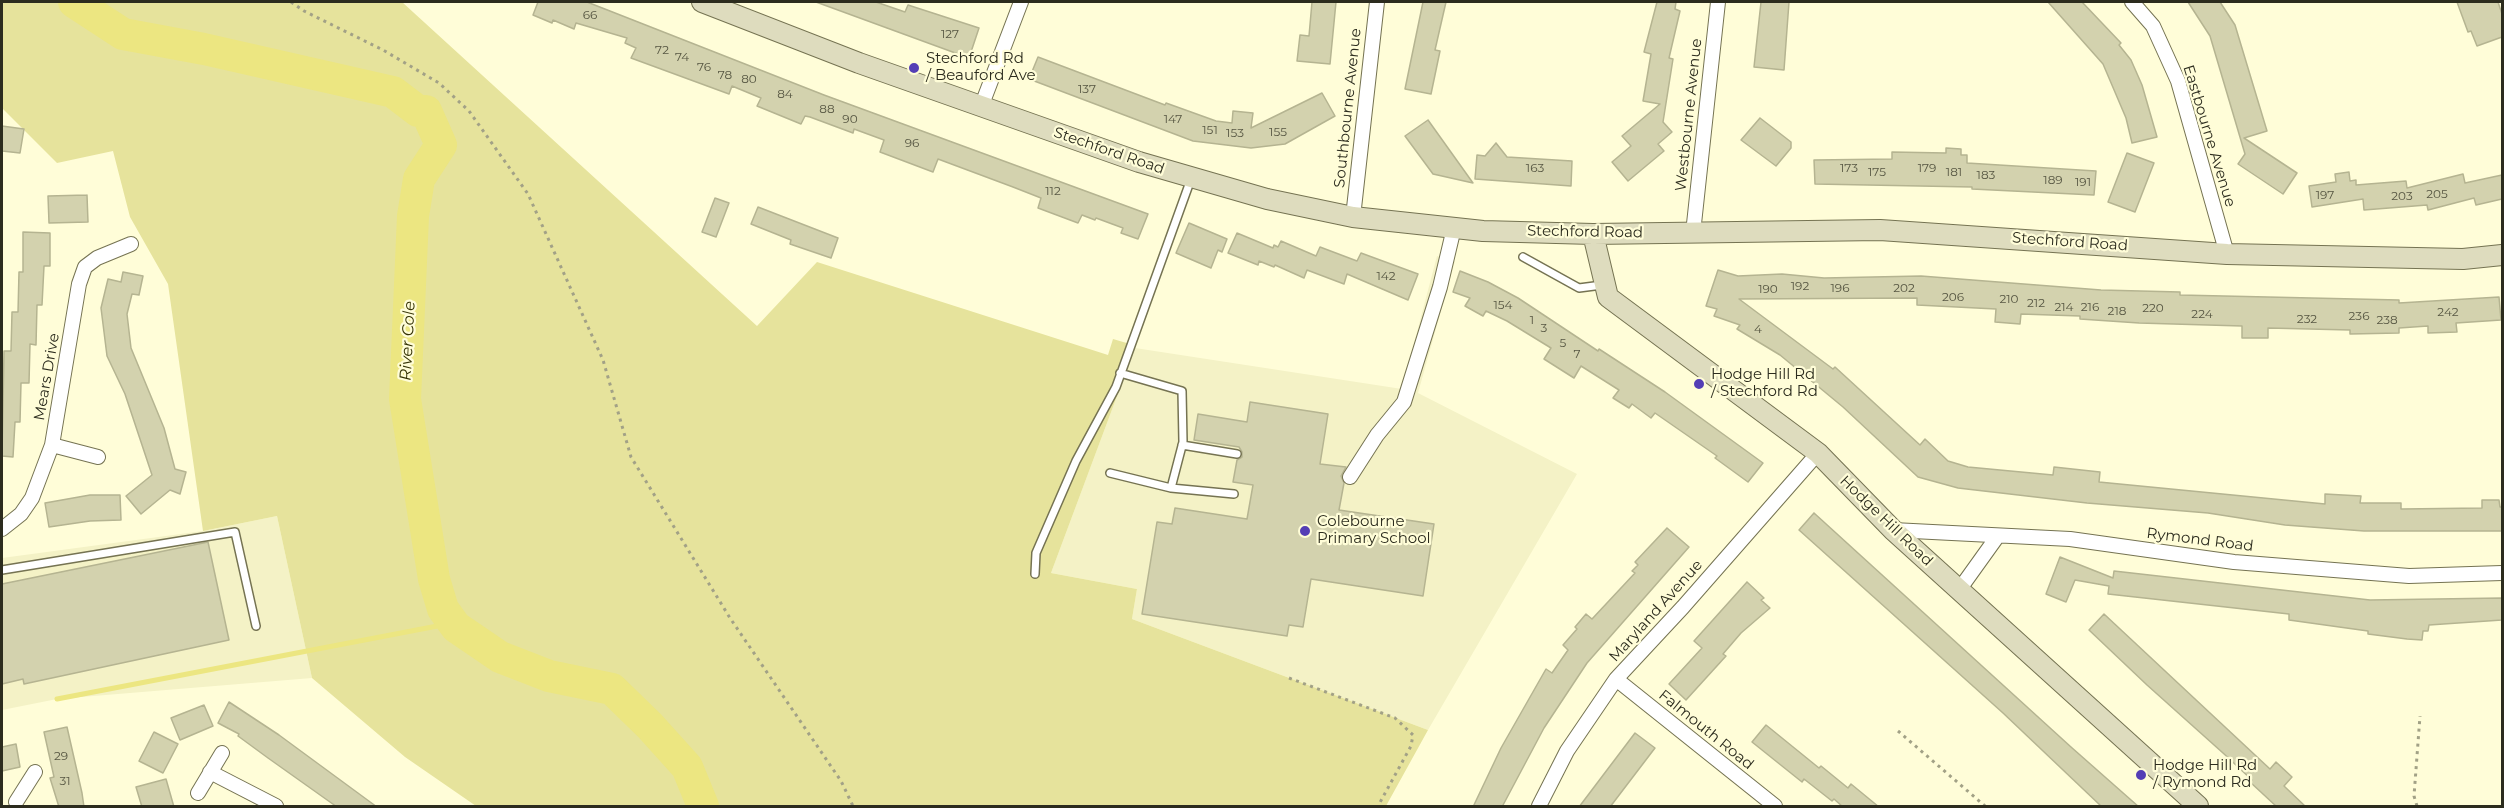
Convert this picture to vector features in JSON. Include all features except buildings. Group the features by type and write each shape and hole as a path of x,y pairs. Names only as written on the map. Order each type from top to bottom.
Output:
{"main road":[{"name":"Stechford Road","path":"702,2 739,13 981,107 1191,179 1353,217 1454,228 1593,234 1880,230 2227,254 2463,259 2502,255"},
{"name":"Hodge Hill Road","path":"1593,234 1608,297 1818,453 1893,530 2198,807"}],"street":[{"path":"981,107 1021,2"},
{"name":"Southbourne Avenue","path":"1353,217 1377,2"},
{"name":"Westbourne Avenue","path":"1693,233 1718,2"},
{"name":"Eastbourne Avenue","path":"2132,2 2153,26 2178,81 2227,254"},
{"path":"1350,477 1377,435 1404,402 1440,287 1454,228"},
{"name":"Mears Drive","path":"2,529 21,514 32,498 52,445 80,284 85,267 97,258 131,244"},
{"path":"52,445 98,457"},
{"name":"Maryland Avenue","path":"1539,807 1567,751 1616,679 1690,599 1818,453"},
{"name":"Rymond Road","path":"1893,530 2070,540 2234,562 2409,576 2502,573"},
{"path":"1959,590 1997,537"},
{"name":"Falmouth Road","path":"1616,679 1775,807"},
{"path":"198,793 222,753"},
{"path":"2,796 19,804 35,772"},
{"path":"210,772 276,807"}],"lane":[{"path":"1035,574 1036,553 1076,461 1116,387 1191,179"},
{"path":"1523,256 1579,288 1605,285"},
{"path":"1120,373 1182,391 1182,445 1171,488"},
{"path":"1182,445 1237,454"},
{"path":"1110,473 1171,488 1234,494"},
{"path":"2,570 235,532 256,626"}],"path":[{"path":"291,2 304,11 383,50 439,83 469,111 528,194 603,360 632,457 730,618 841,781 853,807"},
{"path":"1289,678 1395,718 1413,735 1411,746 1378,807"},
{"path":"2417,807 2414,796 2420,716"},
{"path":"1898,731 1985,807"}],"shaded area":[{"path":"2,2 402,2 757,326 817,262 1108,355 1113,339 1130,344 1135,348 1051,573 1137,589 1132,619 1428,730 1386,806 476,806 405,757 312,678 277,516 203,531 168,284 130,217 113,151 57,163 2,108"},
{"name":"Colebourne Primary School","path":"1437,256 1455,261 1418,393 1577,474 1428,730 1132,619 1137,589 1051,573 1135,348 1402,389"},
{"path":"277,516 312,678 57,699 2,710 2,558 203,531"}],"waterway":[{"name":"River Cole","path":"74,2 123,34 204,49 393,92 418,111 426,111 441,145 419,179 413,216 405,399 434,579 443,609 456,627 500,657 549,676 612,689 687,767 703,806"},
{"path":"57,699 453,623"}],"place":[{"name":"Stechford Rd / Beauford Ave","path":"914,68"},
{"name":"Hodge Hill Rd / Stechford Rd","path":"1699,384"},
{"name":"Colebourne Primary School","path":"1305,531"},
{"name":"Hodge Hill Rd / Rymond Rd","path":"2141,775"}]}
